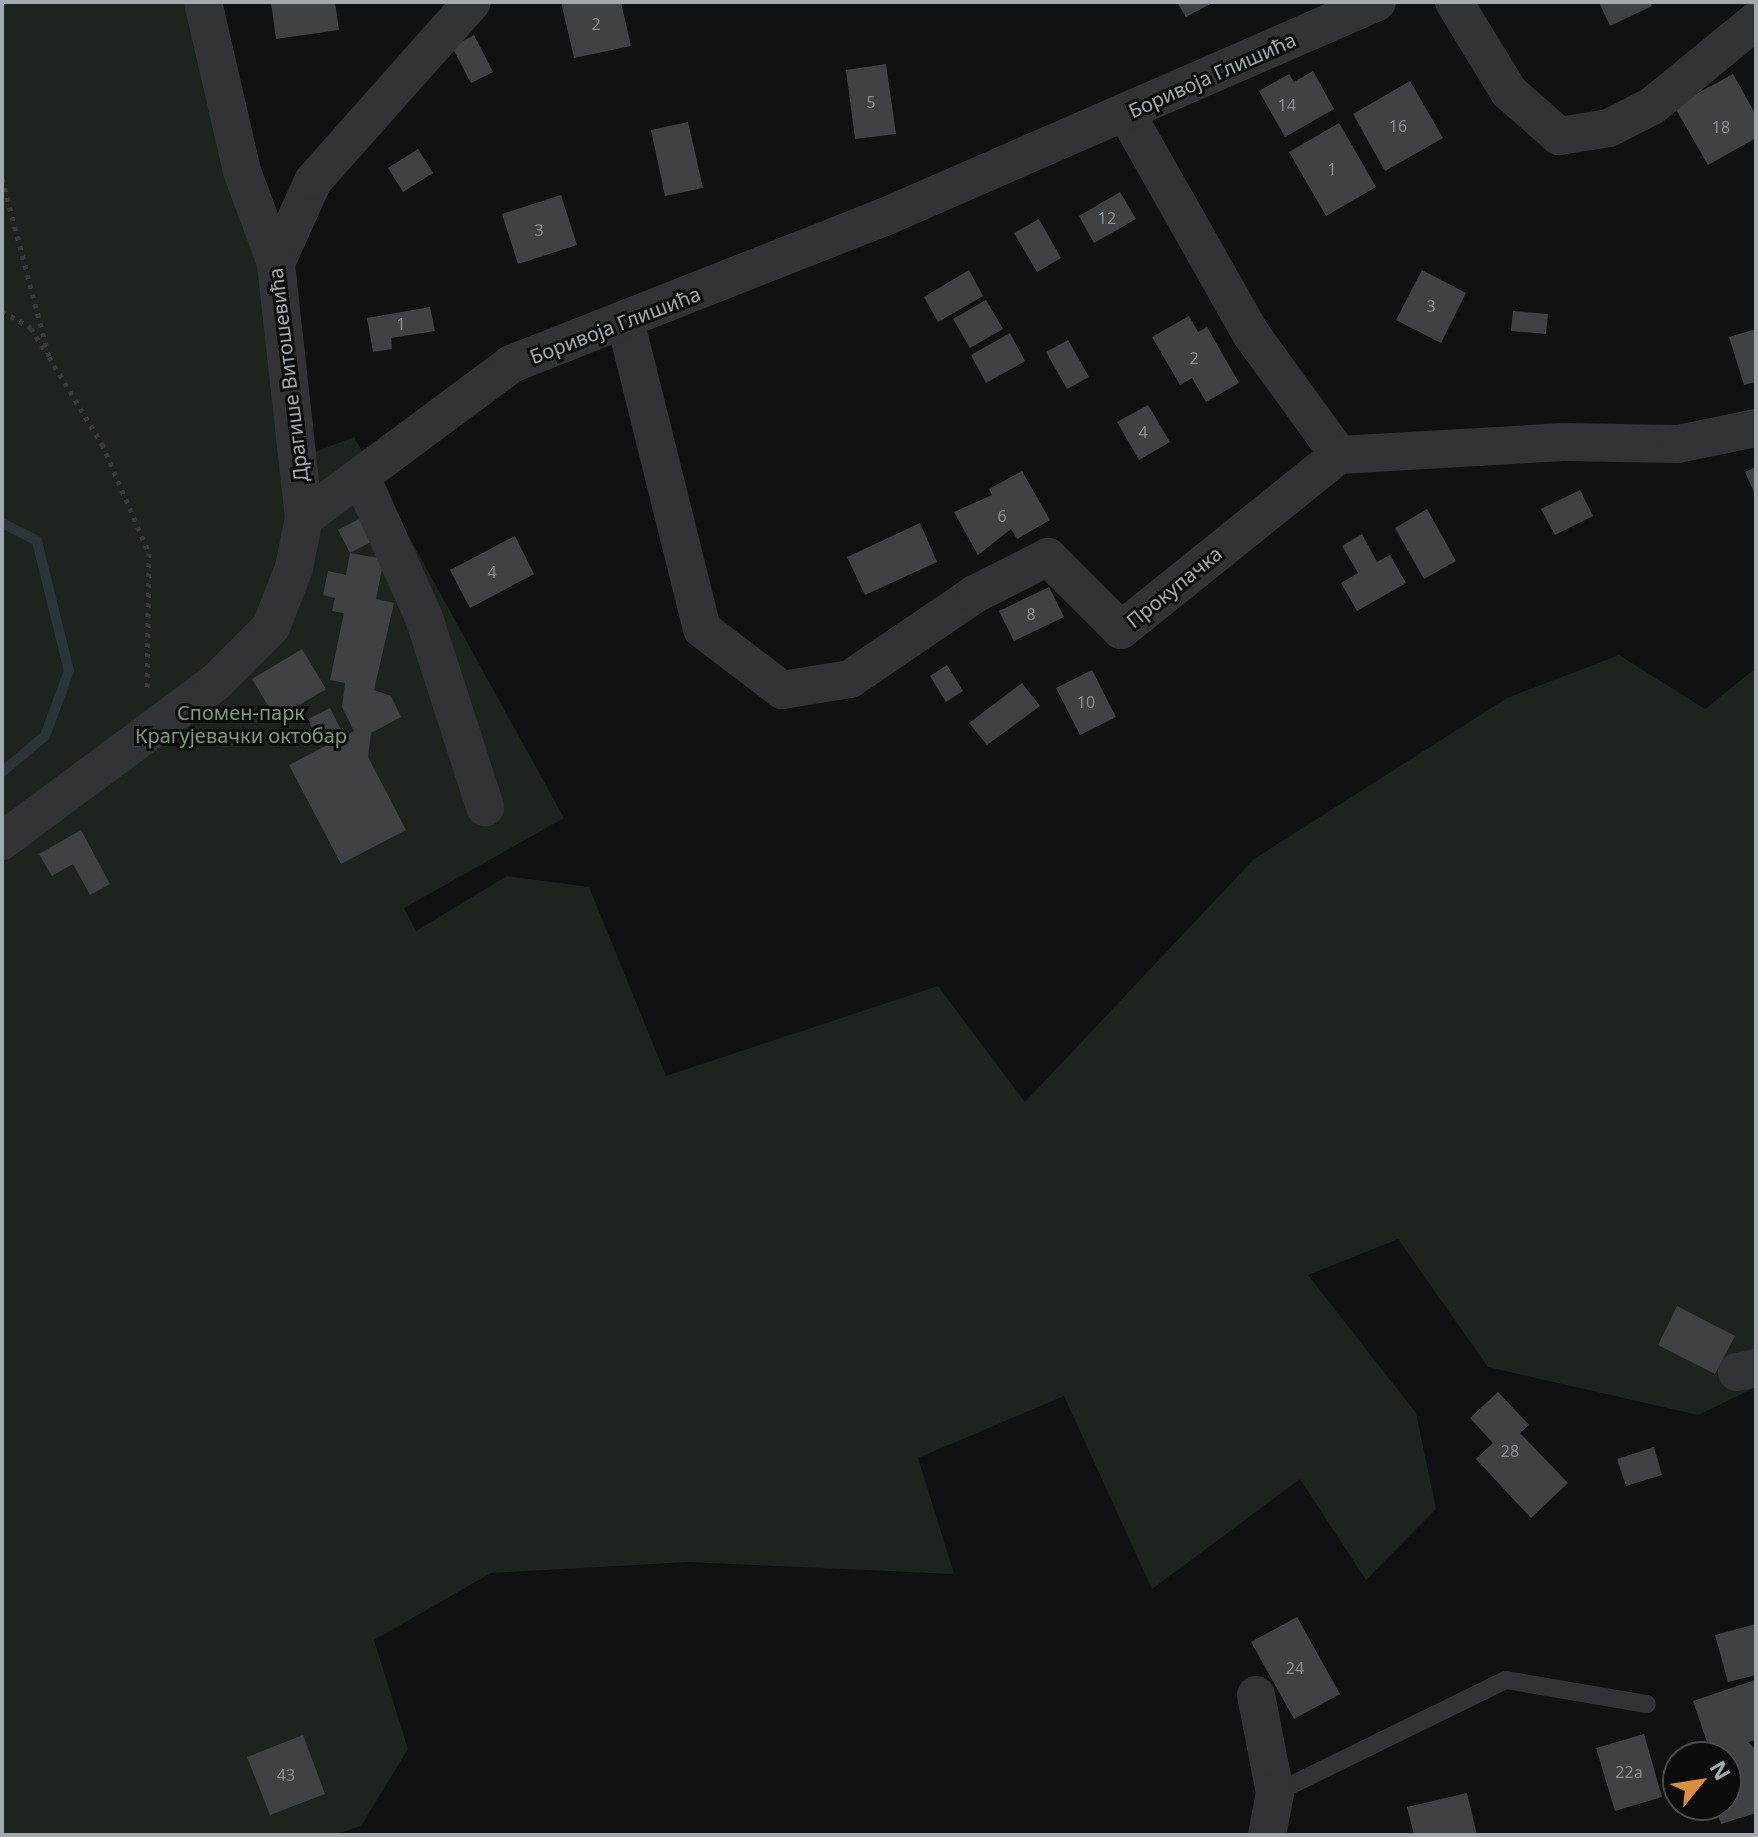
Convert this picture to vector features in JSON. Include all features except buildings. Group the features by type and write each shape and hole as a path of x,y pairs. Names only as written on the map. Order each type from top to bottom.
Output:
{"street":[{"name":"Драгише Витошевића","path":"203,2 242,171 276,263 304,518"},
{"path":"276,263 313,181 472,2"},
{"name":"Боривоја Глишића","path":"304,518 361,477 446,405 511,364 626,324 1126,113 1377,2"},
{"path":"1454,2 1509,92 1559,136 1609,128 1652,106 1756,21"},
{"path":"1126,113 1251,334 1339,455 1564,442 1678,444 1756,428"},
{"name":"Прокупачка","path":"626,324 702,629 782,690 850,679 975,594 1048,557 1121,630 1339,455"},
{"path":"361,477 424,618 485,807"},
{"path":"2,841 215,683 271,627 304,518"},
{"path":"1256,1695 1275,1793 1267,1835"}],"lane":[{"path":"1275,1793 1506,1680 1647,1704"}],"path":[{"path":"2,178 49,357"},
{"path":"2,311 31,328 102,444 149,553 146,696"}],"green space":[{"name":"Спомен-парк Крагујевачки октобар","path":"2,2 220,2 312,453 354,437 564,818 404,908 416,931 507,876 589,887 666,1076 938,986 1025,1102 1254,859 1507,698 1619,655 1705,709 1756,668 1756,1387 1698,1415 1488,1367 1398,1239 1308,1275 1416,1413 1436,1509 1366,1580 1300,1479 1152,1589 1064,1396 918,1458 954,1574 689,1562 491,1573 374,1640 408,1749 361,1826 334,1835 2,1835"}],"waterway":[{"path":"2,523 37,541 69,671 45,736 2,772"}]}
